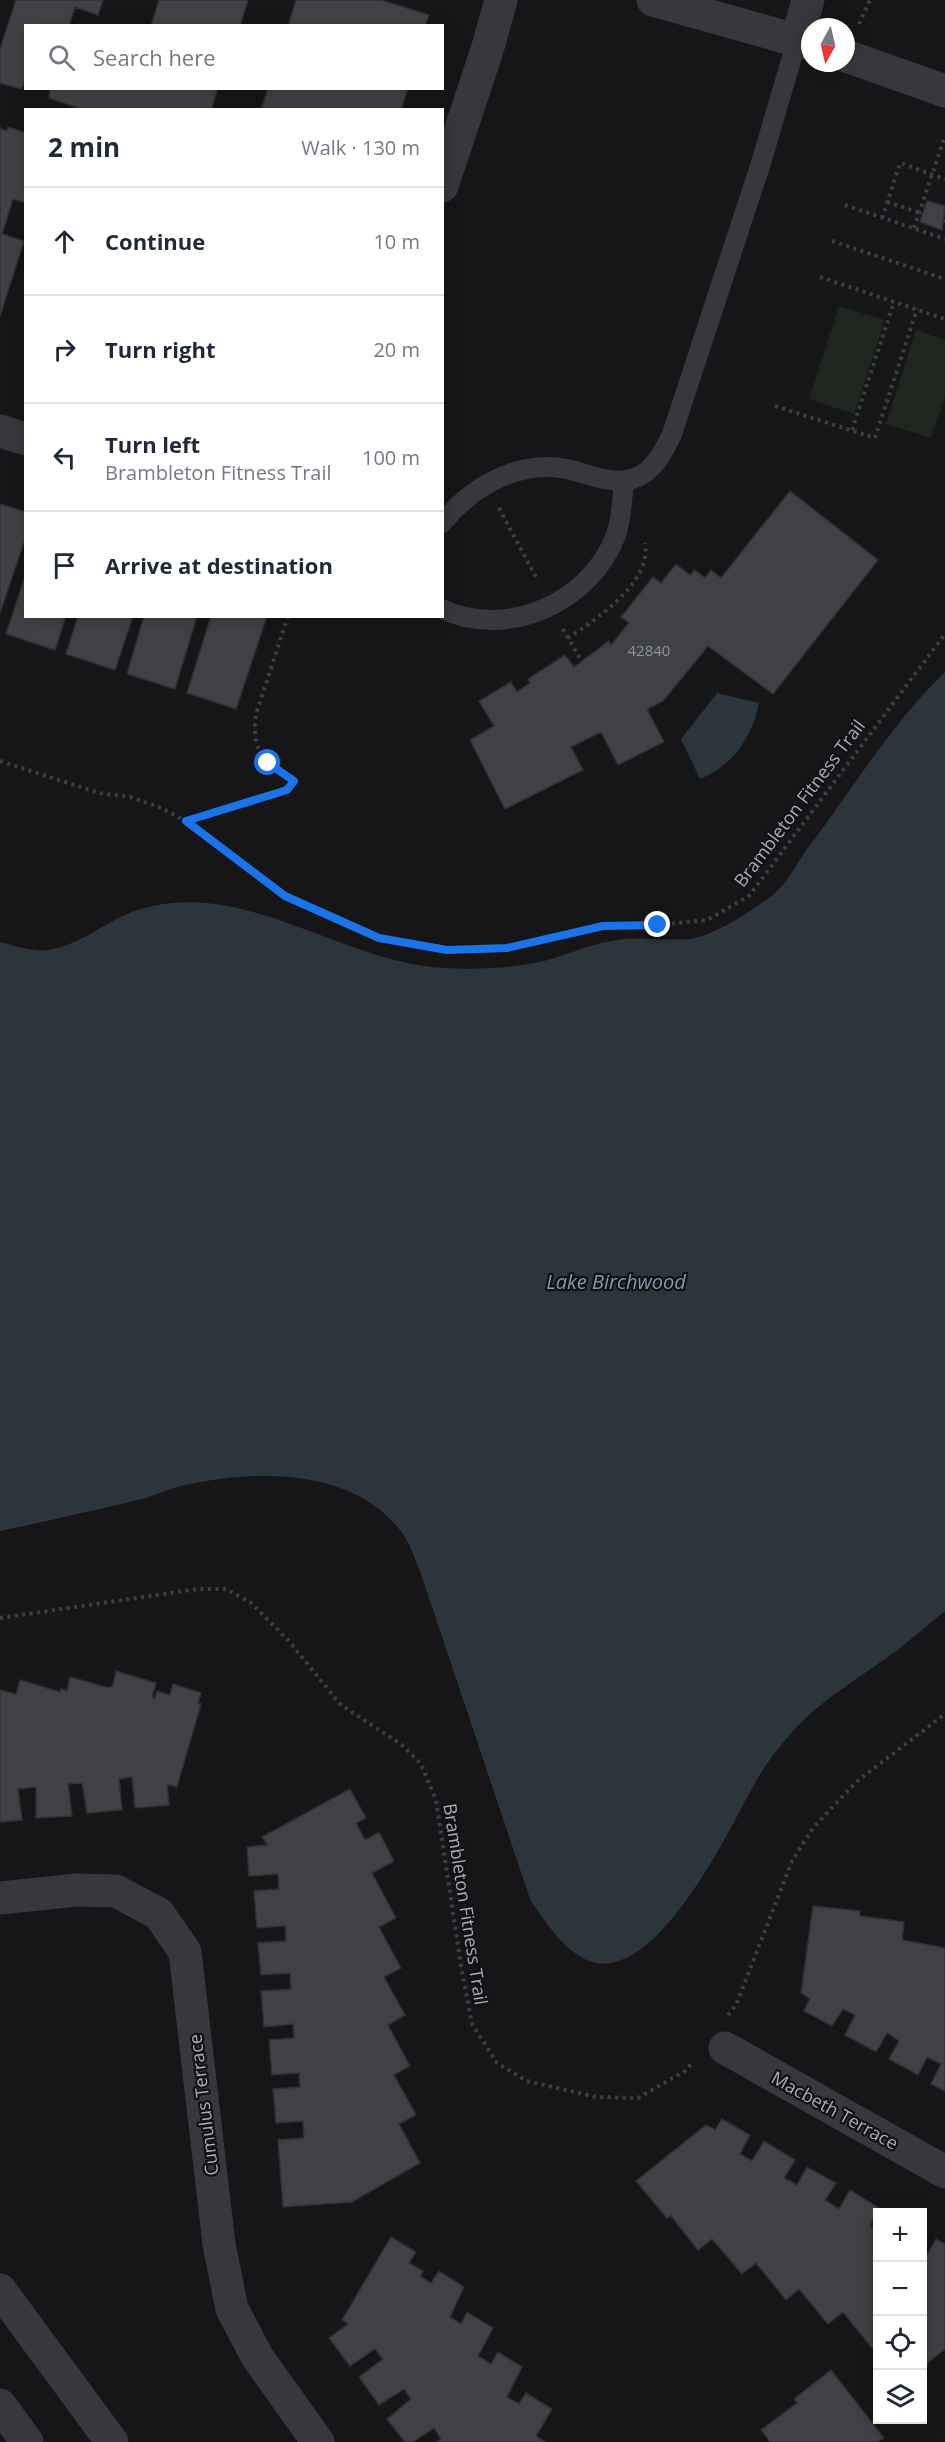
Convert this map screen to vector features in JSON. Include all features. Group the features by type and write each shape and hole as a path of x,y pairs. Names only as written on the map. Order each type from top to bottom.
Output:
{"street":[{"path":"444,180 501,0"},
{"path":"653,0 801,41"},
{"path":"806,18 808,0"},
{"path":"855,45 945,91"},
{"path":"0,431 24,438"},
{"name":"Cumulus Terrace","path":"0,1898 76,1890 116,1891 159,1914 185,1952 219,2244 232,2309 258,2358 318,2442"},
{"name":"Macbeth Terrace","path":"716,2042 945,2172"},
{"path":"0,2290 112,2442"},
{"path":"0,2405 27,2442"}],"lane":[{"path":"444,521 475,490 509,474 549,468 624,481 649,470 664,451 672,434 761,163 801,50"},
{"path":"444,610 465,619 489,622 537,612 558,603 576,589 606,554 616,535 624,481"}],"path":[{"path":"855,34 870,0"},
{"path":"914,228 945,136"},
{"path":"882,218 900,163 945,179"},
{"path":"888,202 945,221"},
{"path":"844,205 945,239"},
{"path":"832,240 945,279"},
{"path":"820,277 945,319"},
{"path":"852,430 894,302"},
{"path":"775,406 875,438 917,309"},
{"path":"496,502 540,585"},
{"path":"287,618 256,714 254,731 259,753 268,763 300,786"},
{"path":"563,629 582,662"},
{"name":"Brambleton Fitness Trail","path":"0,761 99,794 130,797 159,807 186,821 285,896 379,938 447,950 507,948 603,926 658,925 707,920 749,896 945,634"},
{"path":"186,821 280,794 294,781"},
{"name":"Brambleton Fitness Trail","path":"0,1618 198,1588 226,1589 251,1603 288,1640 341,1705 402,1745 421,1764 436,1800 472,2024 497,2063 527,2081 596,2097 638,2098 685,2071 716,2042 735,2005 792,1861 813,1828 856,1782 945,1714"}],"shaded area":[{"path":"839,306 885,320 854,414 809,399"},
{"path":"916,330 945,340 945,396 931,438 886,424"}],"water":[{"name":"Lake Birchwood","path":"945,672 945,1611 896,1651 829,1699 792,1732 763,1770 713,1859 676,1914 655,1937 633,1954 611,1963 598,1963 585,1959 563,1943 530,1899 420,1571 400,1530 379,1509 355,1494 329,1484 300,1478 242,1477 185,1485 142,1499 0,1531 0,942 36,950 59,948 133,912 156,905 191,902 244,909 386,958 416,965 446,968 473,969 528,964 601,943 627,939 699,937 734,921 780,889 889,735"},
{"path":"717,693 759,703 751,728 739,749 722,766 700,779 681,739"}],"building":[{"path":"16,0 103,0 98,15 75,7 70,24 24,24 24,84 21,89 0,83 0,49"},
{"path":"159,0 248,0 241,24 152,24"},
{"path":"296,0 381,0 429,15 426,24 289,24"},
{"path":"50,90 217,90 212,108 78,108 49,98"},
{"path":"267,90 407,90 402,108 262,108"},
{"path":"8,127 24,132 24,202 13,199 2,234 24,241 0,316 0,128 7,131"},
{"path":"927,201 945,206 942,230 920,222"},
{"path":"790,491 878,560 773,694 708,646 663,701 647,709 664,742 618,765 601,732 571,747 583,770 505,809 470,740 494,726 479,701 511,682 517,692 530,683 528,679 565,655 574,667 609,641 611,645 629,623 621,617 653,577 661,583 676,564 690,575 695,570 705,578 711,570 721,578"},
{"path":"0,504 24,511 24,542 0,613"},
{"path":"24,579 24,618 65,618 55,650 6,634"},
{"path":"77,618 132,618 115,670 66,654"},
{"path":"143,618 196,618 175,689 127,674"},
{"path":"210,618 266,618 236,709 187,693"},
{"path":"116,1671 156,1683 152,1697 155,1698 157,1691 170,1695 173,1684 201,1693 198,1703 201,1704 177,1787 167,1784 169,1805 135,1808 132,1777 119,1779 122,1810 87,1813 82,1783 68,1784 72,1816 36,1818 36,1787 18,1789 22,1820 0,1822 0,1690 16,1694 20,1680 60,1692 61,1689 67,1691 70,1677 109,1688 113,1685"},
{"path":"350,1789 366,1818 356,1823 365,1840 379,1832 394,1861 372,1873 396,1918 379,1927 401,1968 384,1977 405,2015 388,2025 410,2066 394,2075 416,2115 399,2124 420,2163 352,2202 283,2207 278,2140 304,2138 303,2121 276,2123 273,2089 300,2087 299,2073 272,2075 269,2040 294,2038 293,2024 264,2027 261,1991 291,1989 290,1973 261,1975 258,1943 286,1941 285,1926 257,1928 254,1891 279,1889 278,1874 249,1876 247,1847 268,1845 262,1837"},
{"path":"813,1906 860,1911 860,1916 904,1922 902,1940 945,1948 945,2091 931,2084 941,2064 927,2057 918,2075 889,2059 899,2041 887,2033 876,2052 845,2035 855,2015 843,2009 832,2026 804,2011 810,1999 801,1993"},
{"path":"722,2119 750,2135 740,2154 752,2161 764,2141 795,2160 784,2178 797,2185 807,2167 836,2183 825,2200 839,2209 850,2190 879,2208 873,2208 873,2220 870,2226 873,2228 872,2348 843,2312 828,2324 799,2289 786,2300 756,2263 742,2274 712,2239 698,2250 671,2216 667,2218 636,2181 706,2125 715,2130"},
{"path":"391,2237 416,2252 409,2263 423,2271 420,2276 431,2283 439,2271 464,2287 450,2317 461,2324 467,2312 493,2328 478,2356 491,2364 498,2352 522,2367 507,2397 519,2404 526,2393 552,2409 536,2436 545,2442 437,2442 441,2439 434,2428 413,2442 405,2442 387,2419 411,2399 404,2389 379,2405 359,2377 383,2359 375,2349 350,2366 329,2338 348,2324 342,2320"},
{"path":"936,2239 945,2244 945,2349 927,2363 927,2262 927,2255"},
{"path":"831,2370 884,2438 877,2442 770,2442 761,2430 797,2403 794,2399"}],"route":[{"path":"268,763 294,781 287,790 186,821 285,896 379,938 447,950 507,948 603,926 658,925"}]}
